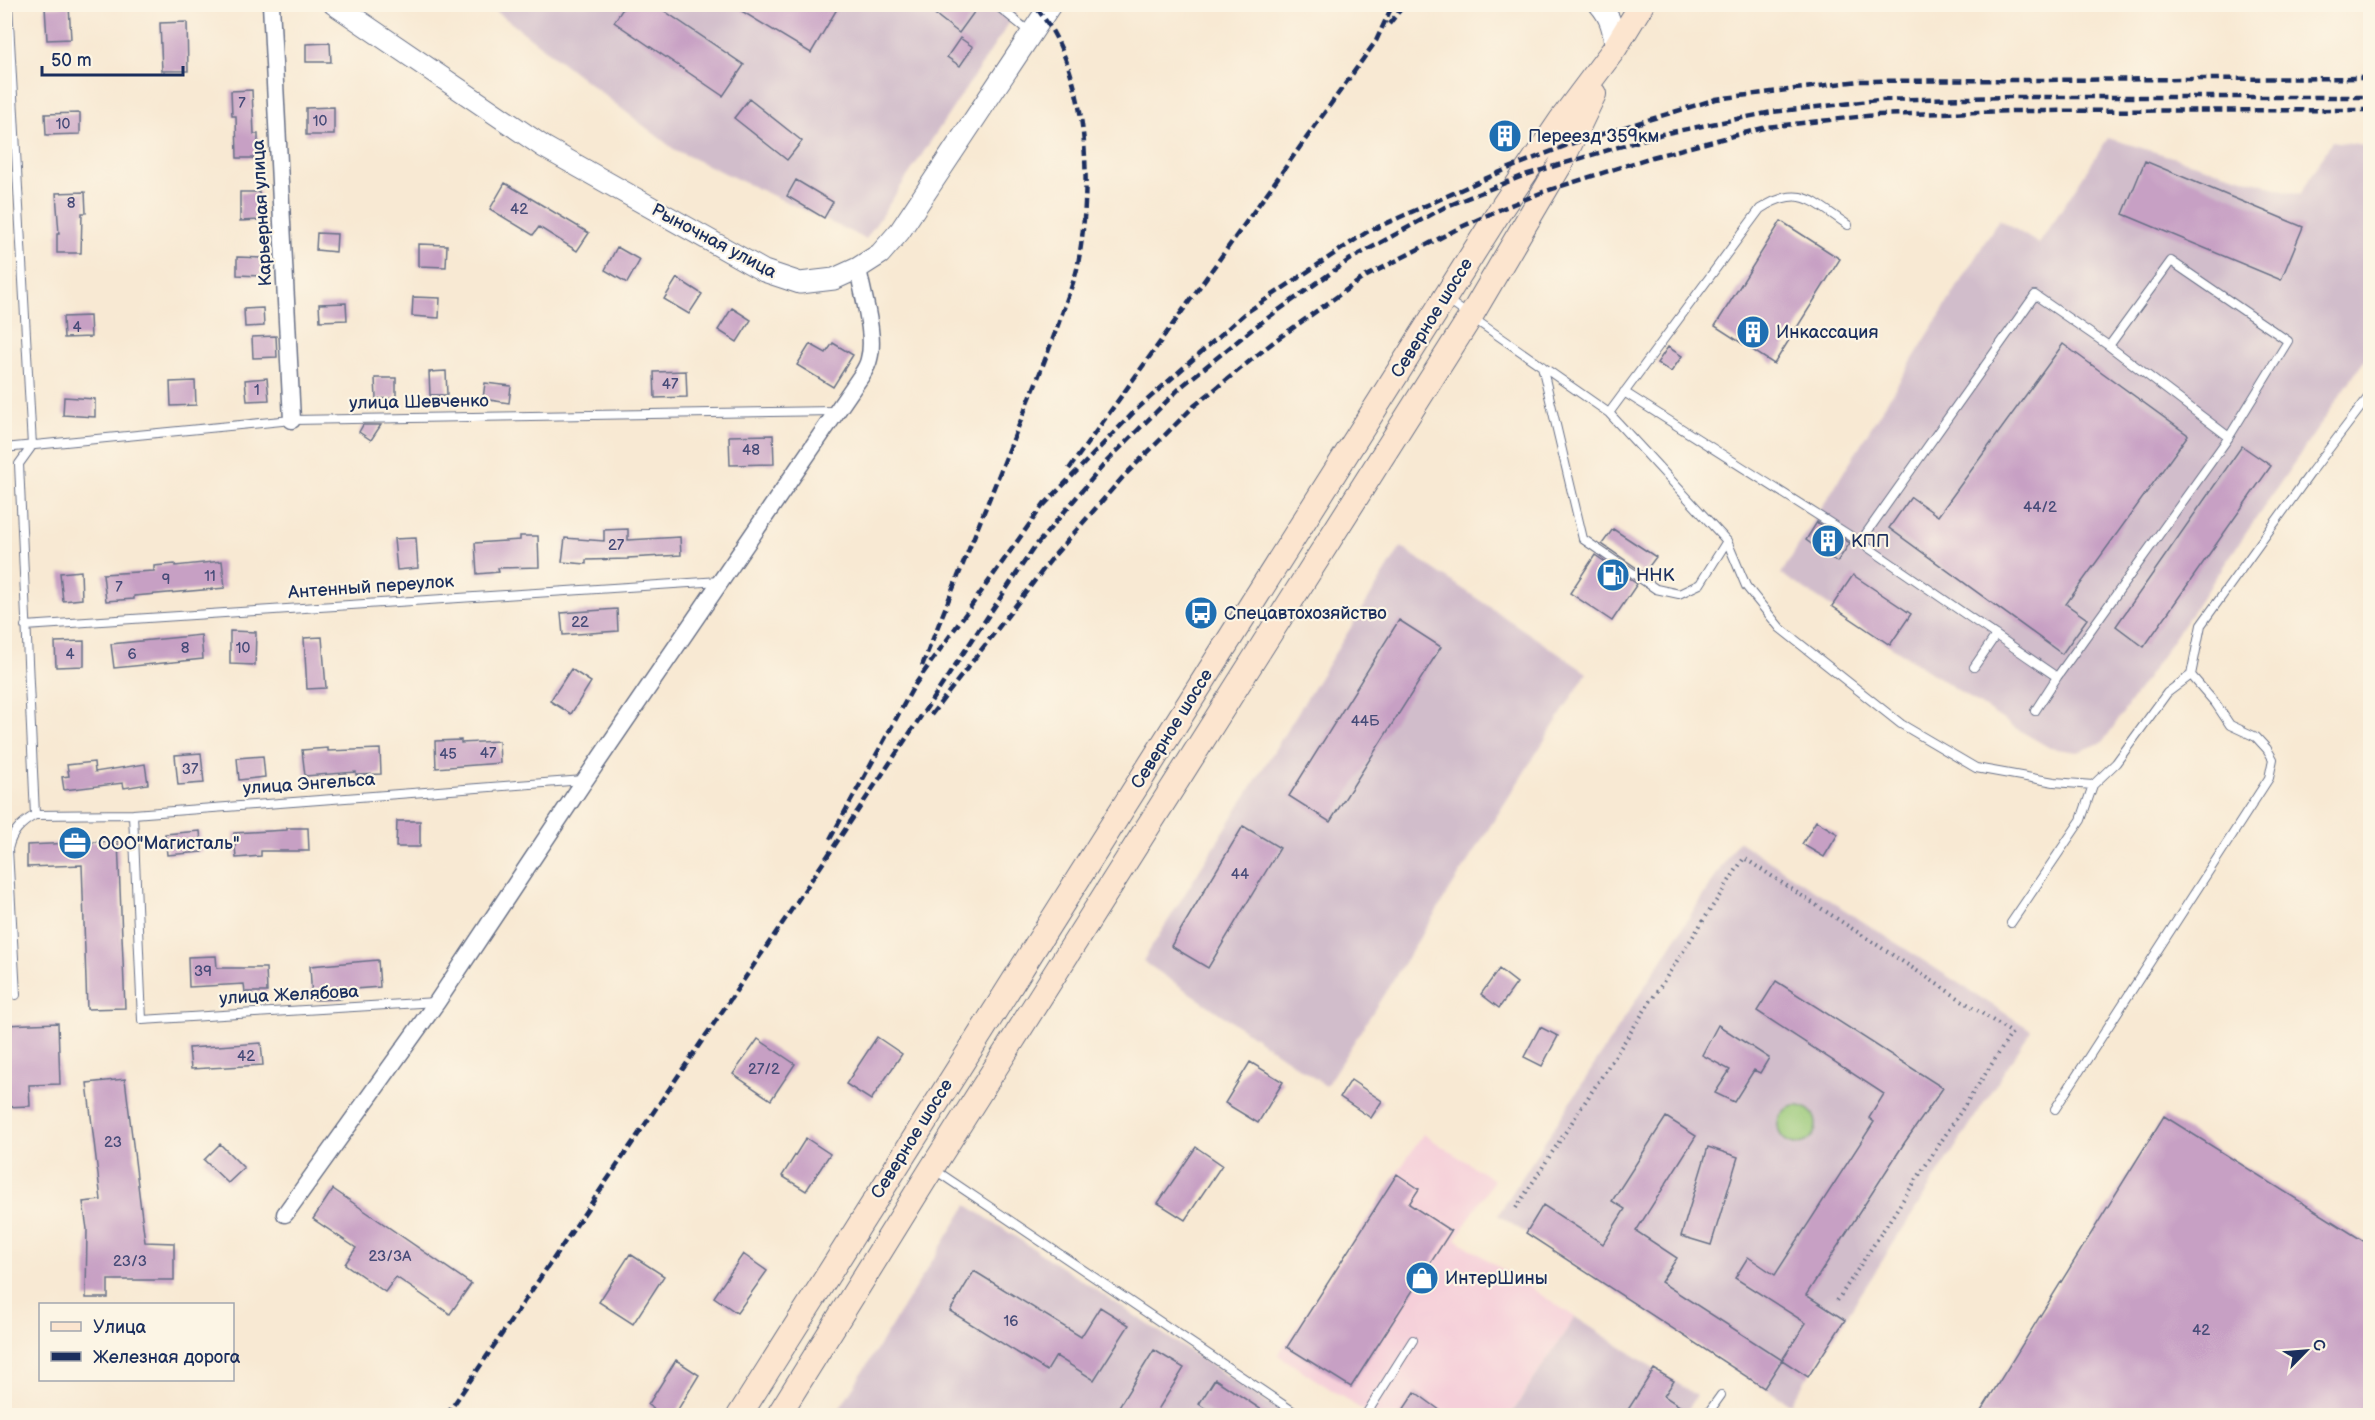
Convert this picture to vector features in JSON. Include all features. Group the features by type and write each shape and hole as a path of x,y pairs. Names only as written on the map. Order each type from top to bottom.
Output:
{"main road":[{"name":"Северное шоссе","path":"739,1416 904,1151 1501,209 1561,120 1615,48 1642,4"},
{"name":"Северное шоссе","path":"778,1416 932,1168 1471,316 1560,165 1615,48"},
{"path":"904,1151 932,1168"}],"street":[{"name":"Карьерная улица","path":"271,4 292,420"},
{"name":"Рыночная улица","path":"334,4 544,147 764,271 800,283 834,279 880,254 900,231 1051,4"},
{"path":"1599,4 1608,14 1614,34 1615,48"},
{"path":"285,1214 437,1002 585,780 861,376 869,360 870,330 858,268"}],"lane":[{"path":"8,4 32,446 19,464 34,815 21,823 8,849 16,995"},
{"path":"995,4 1032,33"},
{"path":"1609,413 1760,209 1774,200 1793,194 1807,199 1848,225"},
{"path":"2035,711 2229,437 2289,341 2171,261 2109,346"},
{"path":"1860,542 2035,295 2109,346 2229,437"},
{"path":"1445,298 1609,413 1727,541 1746,586 1780,628 1901,724 1976,768 2055,782 2093,785"},
{"path":"1542,366 1583,539 1656,589 1679,594 1700,584 1727,541"},
{"path":"1624,392 1860,542 2057,677"},
{"path":"2011,922 2080,820 2093,785 2116,764 2167,693 2191,675 2201,625 2370,395"},
{"name":"улица Шевченко","path":"4,448 292,420 835,411"},
{"name":"Антенный переулок","path":"25,626 720,581"},
{"path":"1974,666 1996,635"},
{"path":"2055,1109 2269,778 2273,759 2267,749 2256,737 2230,724 2191,675"},
{"name":"улица Энгельса","path":"34,815 133,814 585,780"},
{"name":"улица Желябова","path":"133,814 142,1020 437,1002"},
{"path":"932,1168 1300,1416"},
{"path":"1365,1416 1413,1340"},
{"path":"1706,1416 1721,1395"}],"path":[{"path":"1516,1208 1744,858 2012,1033 1837,1301"}],"shaded area":[{"path":"488,5 1021,5 866,239 675,150"},
{"path":"2108,138 2300,195 2332,141 2370,147 2370,352 2103,742 2078,752 2050,748 2017,729 1781,574 1999,219 2039,244"},
{"path":"1401,547 1587,673 1326,1086 1143,961"},
{"path":"1738,841 2031,1030 1790,1404 1498,1215"},
{"name":"ИнтерШины","path":"1423,1134 1494,1180 1456,1239 1575,1317 1510,1415 1370,1415 1278,1355"},
{"path":"967,1205 1286,1415 835,1416"},
{"path":"1575,1317 1697,1396 1684,1415 1510,1416"}],"green space":[{"path":"1797,1106 1804,1107 1810,1112 1815,1118 1815,1132 1810,1138 1804,1143 1797,1144 1790,1143 1784,1138 1779,1132 1778,1125 1779,1118 1784,1112 1790,1107"}],"building":[{"path":"626,4 654,4 744,65 723,96 614,22"},
{"path":"730,4 840,4 811,53"},
{"path":"922,4 980,4 959,33"},
{"path":"69,6 71,39 47,40 45,7"},
{"path":"187,22 188,71 162,71 160,23"},
{"path":"960,38 973,47 960,66 947,57"},
{"path":"330,43 331,62 306,62 306,44"},
{"path":"252,90 254,134 258,134 258,158 237,158 236,116 232,116 231,91"},
{"path":"749,99 802,141 787,160 734,118"},
{"path":"334,107 334,135 306,135 306,108"},
{"path":"80,113 80,134 46,135 45,114"},
{"path":"2145,161 2303,227 2281,280 2123,214"},
{"path":"796,180 833,202 824,218 787,196"},
{"path":"505,183 589,233 577,251 539,227 533,235 490,209"},
{"path":"85,192 86,213 82,213 81,253 57,253 57,234 59,234 56,193"},
{"path":"240,192 259,192 260,220 240,221"},
{"path":"1781,221 1840,259 1774,364 1715,326"},
{"path":"317,233 337,234 336,252 316,250"},
{"path":"418,244 447,245 446,267 418,266"},
{"path":"617,247 640,260 627,283 605,270"},
{"path":"237,257 263,258 262,276 237,275"},
{"path":"677,278 702,294 689,314 664,299"},
{"path":"413,297 440,298 439,318 412,316"},
{"path":"346,303 347,320 320,321 319,304"},
{"path":"263,308 264,326 245,327 244,309"},
{"path":"732,308 751,320 737,342 718,330"},
{"path":"90,316 91,337 64,338 63,317"},
{"path":"276,336 277,357 253,358 252,337"},
{"path":"833,343 853,355 833,387 797,365 810,344 826,353"},
{"path":"2063,344 2188,435 2066,604 2087,619 2062,654 1889,528 1911,497 1938,516"},
{"path":"1668,347 1682,356 1671,372 1657,363"},
{"path":"446,371 447,395 430,395 429,372"},
{"path":"686,371 687,397 655,398 654,372"},
{"path":"267,378 269,400 247,401 245,380"},
{"path":"375,378 396,378 396,398 376,399"},
{"path":"195,381 196,405 171,406 170,382"},
{"path":"485,383 511,386 509,403 483,399"},
{"path":"64,397 95,399 95,417 63,415"},
{"path":"363,425 381,425 371,440 359,432"},
{"path":"773,435 774,464 730,465 729,436"},
{"path":"2242,446 2271,466 2144,647 2116,626"},
{"name":"КПП","path":"1817,522 1850,543 1837,562 1806,540"},
{"path":"628,529 628,540 680,537 681,555 586,560 586,564 562,562 565,538 604,541 604,530"},
{"path":"1613,529 1656,557 1644,573 1602,544"},
{"path":"520,536 538,536 539,567 498,568 499,572 477,574 475,543 520,540"},
{"path":"416,538 418,568 397,570 394,539"},
{"path":"1595,555 1637,584 1612,621 1570,593"},
{"path":"222,561 225,588 134,596 134,599 106,601 103,574 154,571 154,566"},
{"path":"81,571 82,599 63,601 60,573"},
{"path":"1853,575 1911,614 1890,645 1832,606"},
{"path":"617,609 618,631 563,635 561,613"},
{"path":"1399,620 1441,647 1330,822 1289,796"},
{"path":"230,631 256,632 255,665 230,664"},
{"path":"201,635 203,659 114,668 111,644"},
{"path":"322,637 326,688 307,689 304,638"},
{"path":"84,641 84,666 56,667 55,642"},
{"path":"571,669 591,682 571,714 550,701"},
{"path":"461,740 461,743 499,741 500,763 436,768 435,741"},
{"path":"328,748 328,751 380,749 381,774 356,775 356,772 305,776 302,750"},
{"path":"201,753 204,783 178,785 175,755"},
{"path":"263,756 265,777 239,780 237,758"},
{"path":"94,762 95,772 145,764 148,784 124,788 123,783 64,790 62,777 69,776 67,765"},
{"path":"397,821 420,821 420,847 396,847"},
{"path":"1816,821 1838,834 1824,857 1802,844"},
{"path":"1243,826 1280,848 1208,968 1171,946"},
{"path":"287,828 308,828 309,851 261,851 261,856 236,858 234,833 287,830"},
{"path":"200,831 202,852 167,855 165,834"},
{"path":"118,841 125,1008 87,1009 82,865 27,867 27,845"},
{"path":"216,956 217,968 266,968 267,992 245,992 244,984 189,987 188,957"},
{"path":"378,960 380,987 341,990 341,999 312,1000 310,966"},
{"path":"1499,969 1517,983 1499,1008 1481,994"},
{"path":"1776,981 1943,1088 1905,1142 1806,1295 1845,1320 1808,1377 1782,1360 1806,1323 1735,1278 1748,1257 1775,1275 1874,1122 1869,1118 1884,1094 1757,1011"},
{"path":"58,1023 60,1084 29,1085 30,1106 4,1107 4,1025"},
{"path":"1718,1025 1769,1058 1760,1073 1754,1070 1734,1102 1715,1093 1730,1070 1702,1055"},
{"path":"1540,1027 1558,1036 1542,1066 1524,1057"},
{"path":"877,1037 902,1054 871,1100 846,1084"},
{"path":"758,1039 795,1064 771,1100 733,1074"},
{"path":"261,1043 263,1065 191,1069 189,1048"},
{"path":"1250,1062 1283,1082 1258,1123 1225,1103"},
{"path":"125,1079 145,1242 174,1243 174,1280 108,1280 108,1298 86,1298 87,1229 83,1202 101,1200 87,1083"},
{"path":"1351,1080 1382,1101 1371,1118 1340,1097"},
{"path":"2164,1116 2370,1245 2370,1416 1978,1416"},
{"path":"1666,1117 1696,1136 1636,1231 1677,1258 1661,1282 1782,1360 1764,1388 1526,1233 1543,1205 1603,1244 1625,1209 1612,1201"},
{"path":"806,1138 830,1154 806,1191 782,1176"},
{"path":"220,1144 244,1168 228,1183 204,1160"},
{"path":"1196,1147 1222,1165 1185,1220 1158,1203"},
{"path":"1708,1147 1738,1157 1711,1245 1681,1236"},
{"path":"1397,1174 1419,1189 1409,1204 1451,1231 1351,1387 1287,1347"},
{"path":"333,1189 471,1284 450,1314 396,1277 385,1292 345,1264 356,1248 313,1219"},
{"path":"630,1254 664,1276 633,1324 599,1302"},
{"path":"743,1254 767,1271 737,1313 714,1297"},
{"path":"974,1271 1081,1337 1100,1307 1129,1325 1094,1380 1056,1356 1047,1371 950,1311"},
{"path":"1154,1350 1184,1368 1154,1416 1113,1416"},
{"path":"676,1360 699,1375 674,1416 664,1416 648,1405"},
{"path":"1654,1369 1674,1381 1664,1396 1695,1416 1624,1416"},
{"path":"1215,1379 1271,1416 1216,1416 1199,1404"},
{"path":"1415,1392 1448,1416 1399,1416"}],"railway":[{"path":"922,666 1040,372 1077,269 1085,203 1083,131 1077,95 1067,62 1052,31 1033,4"},
{"path":"1069,469 1376,41 1393,4"},
{"path":"1389,24 1405,4"},
{"path":"1043,506 1136,410 1244,314 1367,232 1507,169 1570,144 1716,99 1859,81 2370,78"},
{"path":"446,1416 790,912 1033,549 1107,461 1182,386 1255,327 1349,260 1445,207 1525,175 1662,134 1772,112 1878,100 2012,97 2370,97"},
{"path":"931,715 1053,557 1123,477 1194,406 1276,340 1363,278 1501,209 1543,192 1652,157 1767,127 1875,115 2013,111 2370,110"},
{"path":"830,839 914,686 1046,501"}],"place":[{"name":"Переезд 359км","path":"1505,136"},
{"name":"Инкассация","path":"1753,332"},
{"name":"КПП","path":"1828,541"},
{"name":"ННК","path":"1613,575"},
{"name":"Спецавтохозяйство","path":"1201,613"},
{"name":"ООО\"Магисталь\"","path":"75,843"},
{"name":"ИнтерШины","path":"1422,1278"}]}
